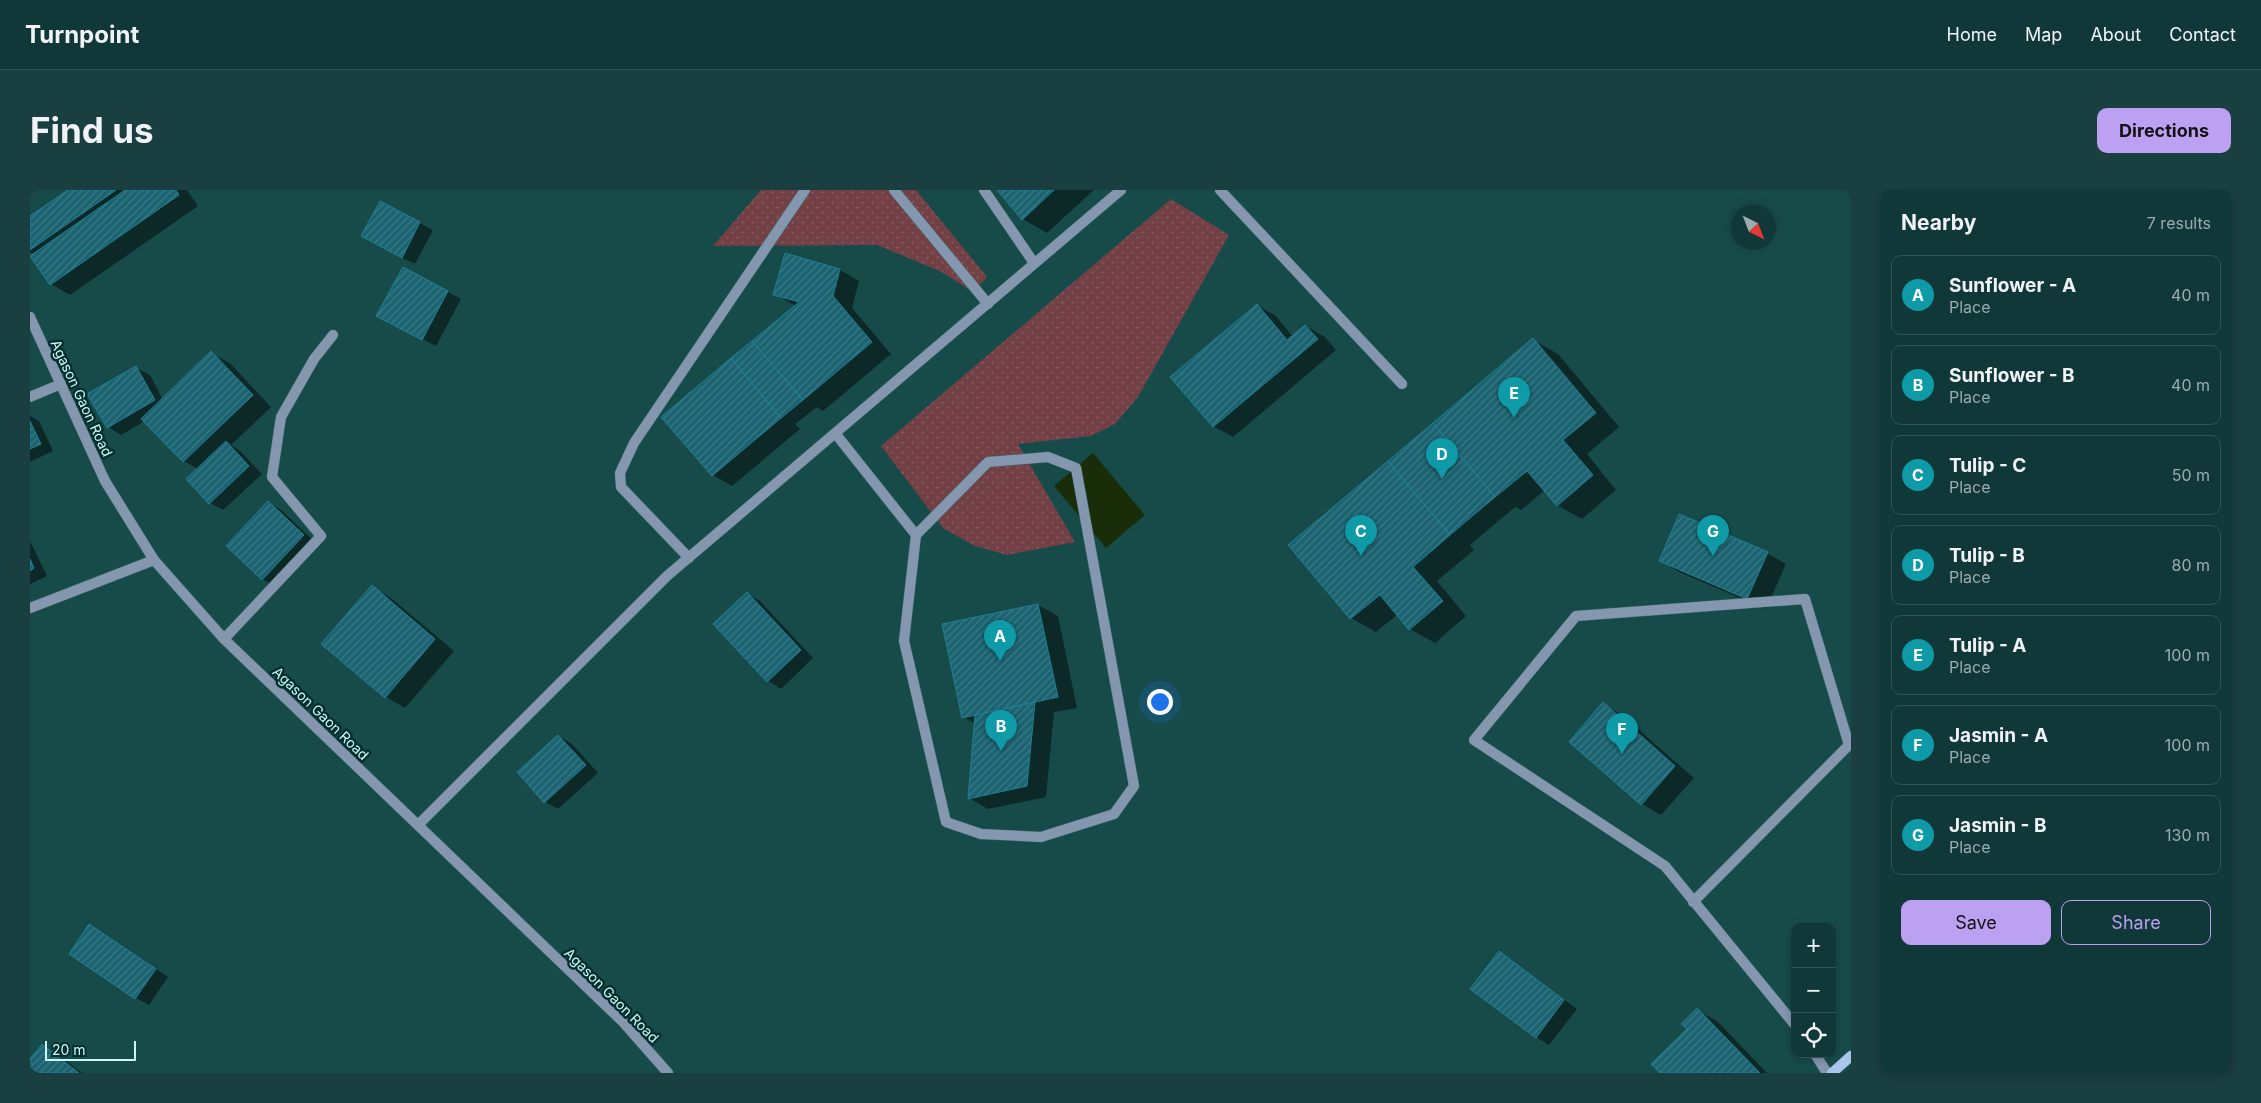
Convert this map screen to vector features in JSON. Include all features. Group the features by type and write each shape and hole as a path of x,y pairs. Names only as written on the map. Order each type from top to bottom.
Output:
{"street":[{"path":"689,558 621,487 620,473 634,443 805,190"},
{"path":"894,190 988,304"},
{"path":"984,190 1034,263"},
{"path":"418,825 667,576 1121,190"},
{"path":"1220,190 1402,384"},
{"name":"Agason Gaon Road","path":"30,317 105,480 154,560 224,639 622,1022 668,1073"},
{"path":"224,639 321,536 272,477 281,417 314,359 333,335"},
{"path":"30,397 61,384"},
{"path":"835,433 916,535 904,641 946,822 981,834 1041,837 1114,814 1134,786 1076,468 1048,457 988,462 916,535"},
{"path":"30,608 154,560"},
{"path":"1693,902 1849,745 1805,599 1576,616 1474,740 1665,866 1693,902 1791,1020"},
{"path":"1832,1073 1851,1056"},
{"path":"1818,1058 1827,1073"}],"shaded area":[{"path":"761,190 916,190 987,277 973,292 942,272 877,245 713,246"},
{"path":"1171,199 1229,235 1138,397 1115,424 1091,436 1018,444 1075,542 1007,555 975,546 943,528 881,446"},
{"path":"1093,453 1145,515 1106,548 1054,486"}],"building":[{"path":"68,190 116,190 30,250 30,216"},
{"path":"125,190 176,190 179,195 50,285 30,256"},
{"path":"997,190 1054,190 1022,220"},
{"path":"380,201 420,222 402,258 361,236"},
{"path":"785,253 840,269 833,296 872,342 803,400 752,341 799,302 773,295"},
{"path":"403,267 448,291 422,340 376,316"},
{"path":"1257,304 1287,340 1305,325 1318,339 1213,427 1170,377"},
{"path":"1533,338 1596,413 1563,440 1593,475 1557,506 1527,471 1495,497 1433,423"},
{"path":"752,341 803,400 781,418 731,358"},
{"path":"211,351 253,395 183,462 141,419"},
{"path":"731,358 781,418 712,476 661,417"},
{"path":"136,366 155,400 107,428 87,394"},
{"path":"30,421 41,444 30,449"},
{"path":"1433,423 1495,497 1450,535 1388,461"},
{"path":"226,441 249,466 209,504 186,479"},
{"path":"1388,461 1450,535 1413,567 1443,601 1409,630 1380,595 1350,619 1288,545"},
{"path":"268,501 304,535 262,580 226,546"},
{"path":"1679,514 1768,552 1747,599 1659,561"},
{"path":"30,559 34,568 30,571"},
{"path":"372,585 435,639 385,698 321,644"},
{"path":"747,592 801,650 767,682 713,624"},
{"path":"1038,604 1058,697 962,718 942,624"},
{"path":"1035,702 1027,786 968,799 975,715"},
{"path":"1603,702 1675,766 1641,805 1569,742"},
{"path":"558,735 586,765 544,803 517,772"},
{"path":"89,924 156,969 135,999 69,954"},
{"path":"1499,951 1564,1000 1536,1038 1470,989"},
{"path":"1697,1008 1760,1073 1660,1073 1651,1064 1687,1029 1681,1024"},
{"path":"42,1044 79,1073 30,1073 30,1059"}],"place":[{"name":"Tulip - A","path":"1514,418"},
{"name":"Tulip - B","path":"1442,479"},
{"name":"Tulip - C","path":"1361,556"},
{"name":"Jasmin - B","path":"1713,556"},
{"name":"Sunflower - A","path":"1000,661"},
{"name":"Sunflower - B","path":"1001,751"},
{"name":"Jasmin - A","path":"1622,754"}]}
